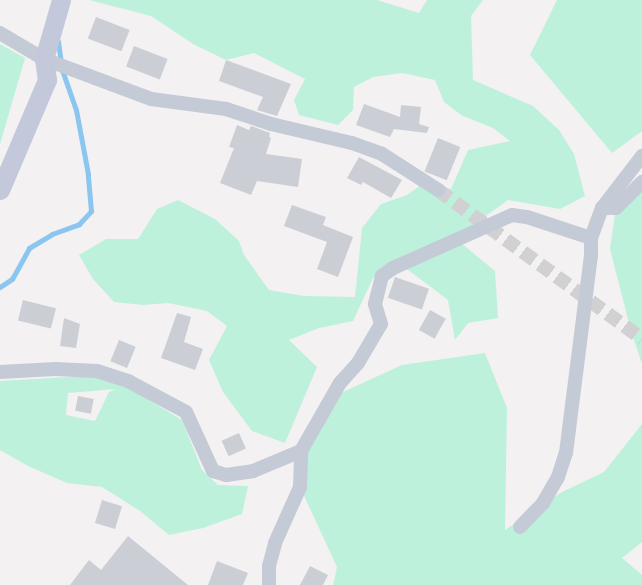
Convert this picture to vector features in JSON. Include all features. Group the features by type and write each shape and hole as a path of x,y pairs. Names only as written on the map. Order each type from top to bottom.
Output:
{"street":[{"path":"0,190 47,80 44,59 61,0"},
{"path":"0,33 44,59 151,99 226,109 271,124 352,143 382,154 438,190"},
{"path":"520,527 543,503 558,477 566,453 591,256 591,238 602,208 642,156"},
{"path":"602,208 616,208 642,182"},
{"path":"269,585 269,566 275,543 300,487 301,451 340,383 358,363 381,324 375,304 382,276 393,268 512,215 527,217 591,238"},
{"path":"0,372 55,369 97,371 128,381 186,412 213,471 226,475 253,471 301,451"}],"green space":[{"path":"89,0 377,0 419,13 427,0 483,0 471,16 473,80 533,106 559,130 574,154 585,196 560,209 508,200 455,238 495,271 498,318 468,323 455,340 448,300 395,260 373,278 353,321 319,328 289,340 317,367 285,443 252,431 223,392 209,360 227,326 207,311 168,303 143,305 114,302 93,279 79,255 106,239 138,239 157,209 178,200 215,219 239,241 244,255 269,290 304,296 355,297 362,228 381,204 407,195 425,182 451,189 468,150 510,141 493,128 461,115 444,102 435,80 402,73 373,77 354,87 353,110 338,125 299,115 294,100 305,79 254,53 226,60 193,44 151,16"},
{"path":"557,0 642,0 642,131 612,153 530,55"},
{"path":"0,44 25,58 0,144"},
{"path":"642,192 642,364 631,331 610,249 615,214"},
{"path":"485,353 507,408 505,530 562,492 604,472 642,424 642,542 622,558 642,575 642,585 333,585 337,567 300,487 301,451 332,397 402,365"},
{"path":"98,376 129,388 182,420 202,470 218,485 248,486 242,514 203,528 169,535 140,511 102,487 67,483 28,466 0,450 0,381","holes":["116,389 109,392 95,421 66,415 68,393"]}],"building":[{"path":"96,17 130,30 121,51 88,38"},
{"path":"134,46 168,59 160,79 126,67"},
{"path":"226,60 291,84 277,116 257,110 263,97 219,81"},
{"path":"364,104 400,117 401,105 421,107 419,124 429,127 427,133 394,129 390,137 356,125"},
{"path":"237,125 249,130 251,126 270,133 269,137 271,138 266,154 302,159 298,187 257,181 251,195 220,183 234,148 229,147"},
{"path":"438,138 460,147 447,180 425,171"},
{"path":"359,157 402,180 391,198 363,182 361,185 347,178"},
{"path":"292,205 326,217 323,225 353,237 338,277 317,269 327,242 284,226"},
{"path":"395,277 429,289 422,310 388,298"},
{"path":"23,300 56,308 51,329 18,320"},
{"path":"430,310 446,319 435,339 419,330"},
{"path":"177,313 191,317 184,342 203,349 195,370 161,358"},
{"path":"64,318 80,324 76,348 60,346"},
{"path":"119,340 136,347 127,368 110,361"},
{"path":"78,396 94,399 91,414 75,411"},
{"path":"239,433 246,449 229,456 222,441"},
{"path":"102,500 122,506 115,529 95,523"},
{"path":"128,536 188,585 70,585 89,560 101,570"},
{"path":"217,561 248,573 243,585 208,585"},
{"path":"310,566 328,575 323,585 300,585"}],"waterway":[{"path":"0,287 12,279 29,248 52,234 79,224 91,211 88,174 76,110 62,70 58,41"}],"tunnel":[{"path":"438,190 642,339"}]}
